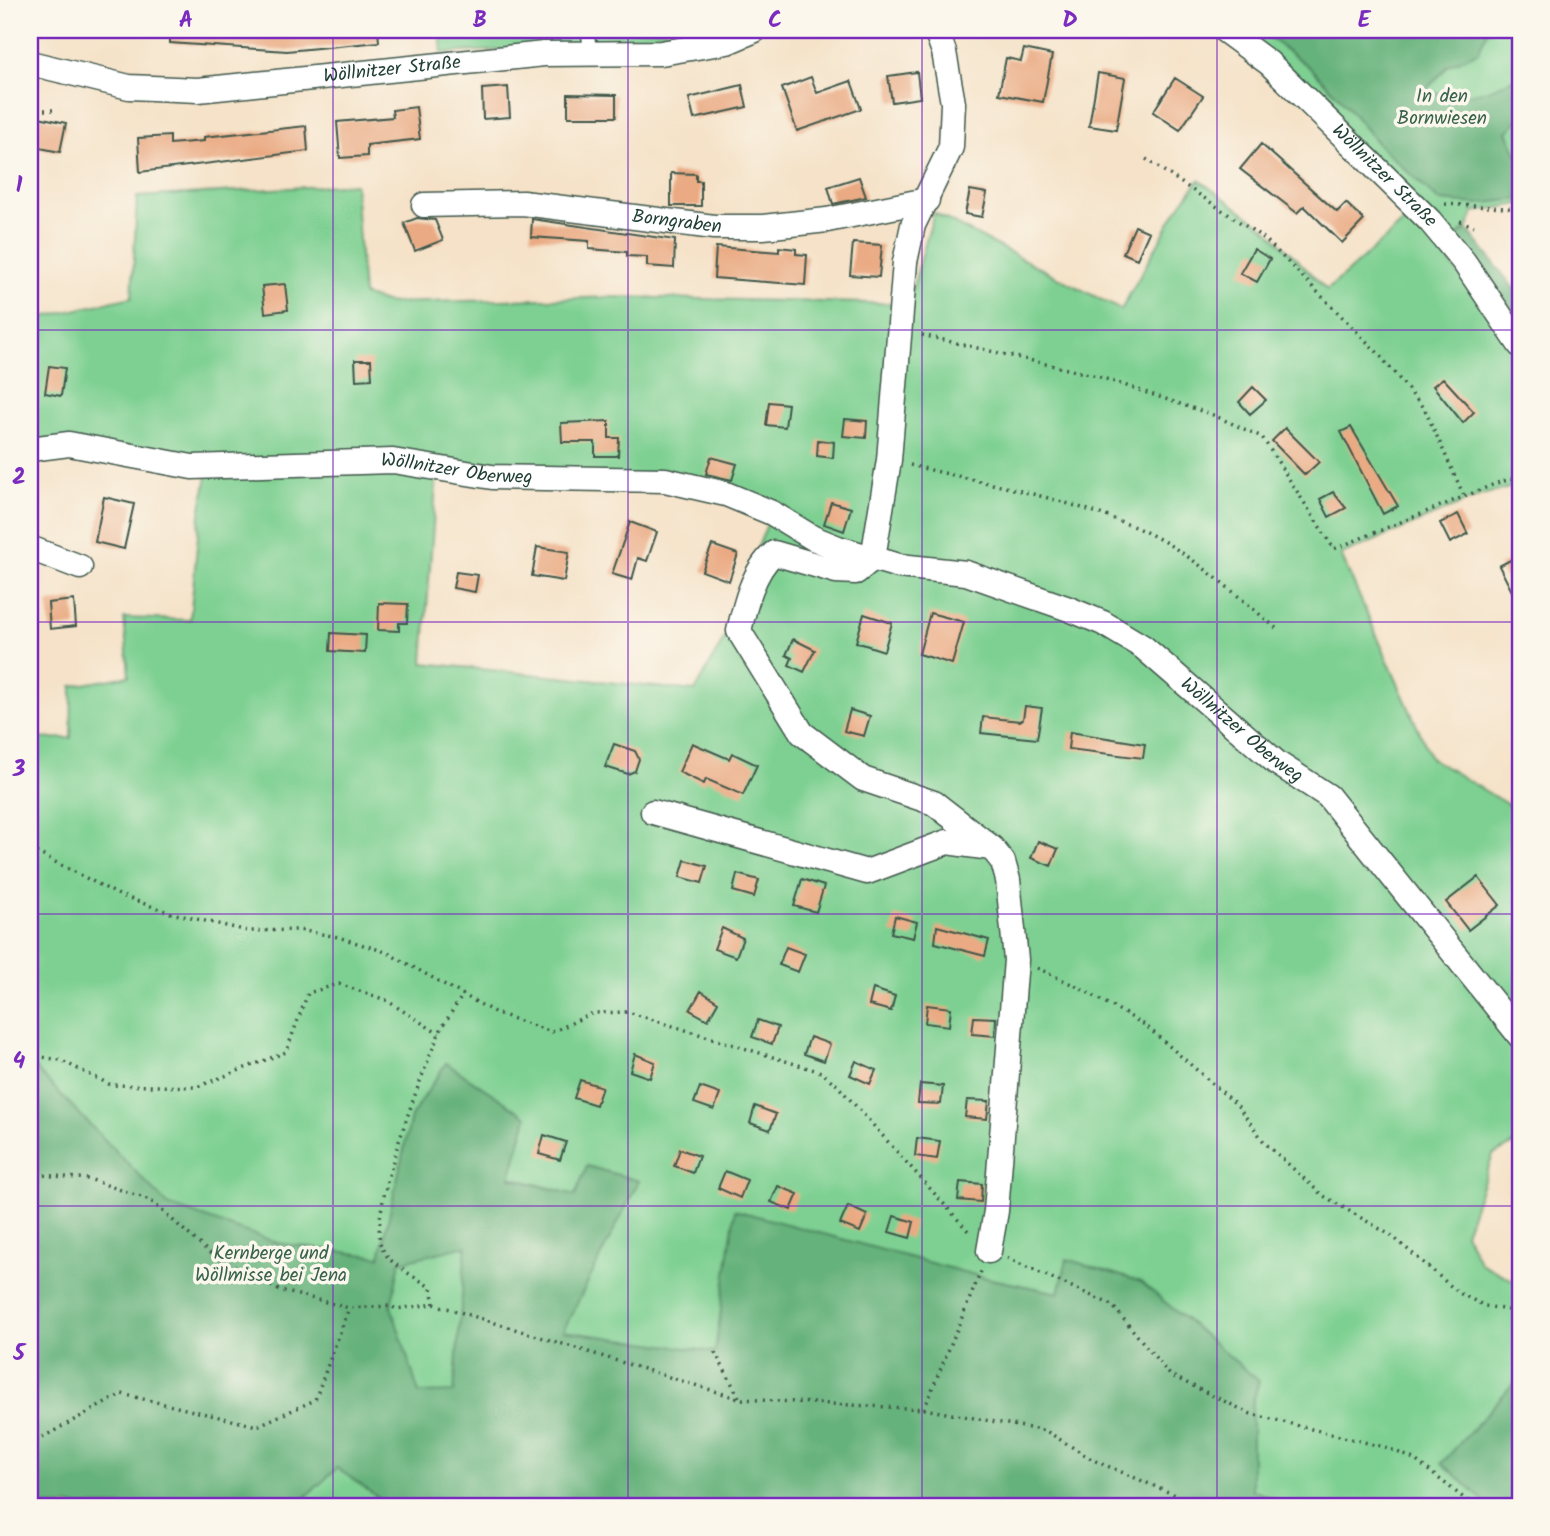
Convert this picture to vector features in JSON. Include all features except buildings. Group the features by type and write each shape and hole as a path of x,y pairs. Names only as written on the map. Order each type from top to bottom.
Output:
{"street":[{"name":"Wöllnitzer Straße","path":"30,63 130,87 198,90 544,54 589,42 661,53 700,48 755,30"},
{"path":"936,30 944,52 953,103 951,147 913,225 899,332 889,460 873,558 856,572 836,571 774,553 765,561 745,605 739,631 802,733 863,779 934,803 992,848 1003,862 1008,880 1016,960 996,1211 989,1251"},
{"name":"Wöllnitzer Straße","path":"1224,30 1269,63 1430,220 1465,262 1520,345"},
{"name":"Borngraben","path":"424,205 523,203 714,227 763,227 827,220 926,200"},
{"name":"Wöllnitzer Oberweg","path":"30,449 69,444 192,467 393,461 492,477 665,480 726,494 772,513 813,538 873,558 899,566 966,573 1023,591 1103,623 1143,647 1277,762 1328,796 1520,1036"},
{"path":"30,548 80,567"},
{"path":"653,812 867,872 947,842 992,848"}],"path":[{"path":"30,110 53,110"},
{"path":"1146,159 1265,239 1377,352 1425,410 1464,496"},
{"path":"1483,207 1520,209"},
{"path":"899,332 1097,376 1213,415 1262,437 1335,549 1464,496 1520,477"},
{"path":"889,460 1066,505 1134,526 1190,557 1276,628"},
{"path":"30,849 119,895 171,913 248,931 299,930 338,937 386,952 496,1013 552,1032 593,1013 628,1012 821,1072 838,1085 989,1251 1069,1283 1112,1305 1170,1375 1251,1414 1388,1448 1414,1459 1474,1506"},
{"path":"1016,960 1079,987 1145,1025 1237,1105 1265,1143 1322,1195 1392,1236 1458,1293 1485,1306 1520,1312"},
{"path":"30,1055 60,1060 111,1085 197,1087 286,1052 308,993 338,984 386,1000 439,1034"},
{"path":"434,1304 430,1288 390,1262 380,1244 384,1200 398,1136 439,1034 463,995"},
{"path":"30,1174 89,1179 150,1200 212,1255 279,1290 349,1308 391,1306 396,1309 434,1304 740,1399 924,1409 1046,1431 1093,1460 1201,1506"},
{"path":"924,1409 989,1251"},
{"path":"30,1444 122,1394 257,1426 316,1400 349,1308"},
{"path":"715,1352 740,1399"}],"green space":[{"path":"440,30 696,30 663,42 442,53"},
{"name":"In den Bornwiesen","path":"1234,30 1520,30 1520,204 1474,212 1467,229 1453,238"},
{"name":"In den Bornwiesen","path":"1259,30 1488,30 1478,52 1449,65 1425,91 1463,95 1485,91 1520,75 1520,118 1507,132 1520,160 1520,199 1477,204 1439,201 1378,144 1339,97 1308,66"},
{"name":"Kernberge und Wöllmisse bei Jena","path":"1199,180 1267,229 1327,290 1412,215 1520,351 1520,485 1479,496 1341,555 1431,758 1520,812 1520,1141 1493,1155 1465,1233 1480,1263 1520,1284 1520,1506 30,1506 30,739 71,738 72,686 129,676 124,618 190,620 200,514 210,460 30,440 30,320 132,297 137,197 355,184 363,295 388,303 619,297 908,304 934,213 1121,310 1175,213","holes":["438,457 497,471 738,492 773,509 736,602 732,624 695,691 423,663","527,1117 510,1177 575,1195 587,1167 639,1181 611,1217 500,1183","1067,1260 1068,1302 986,1278 1059,1293"]},
{"path":"1467,229 1520,296 1520,321 1490,280 1453,238"},
{"name":"Kernberge und Wöllmisse bei Jena","path":"30,1063 168,1205 278,1243 380,1257 411,1117 446,1063 527,1117 510,1178 575,1195 587,1166 639,1181 563,1331 715,1352 735,1210 986,1278 1059,1293 1067,1259 1141,1282 1259,1381 1252,1405 1252,1490 1292,1506 390,1506 337,1468 296,1506 30,1506","holes":["466,1246 454,1392 419,1393 391,1306 400,1262"]},
{"path":"1520,1376 1520,1506 1489,1506 1442,1463"}]}
